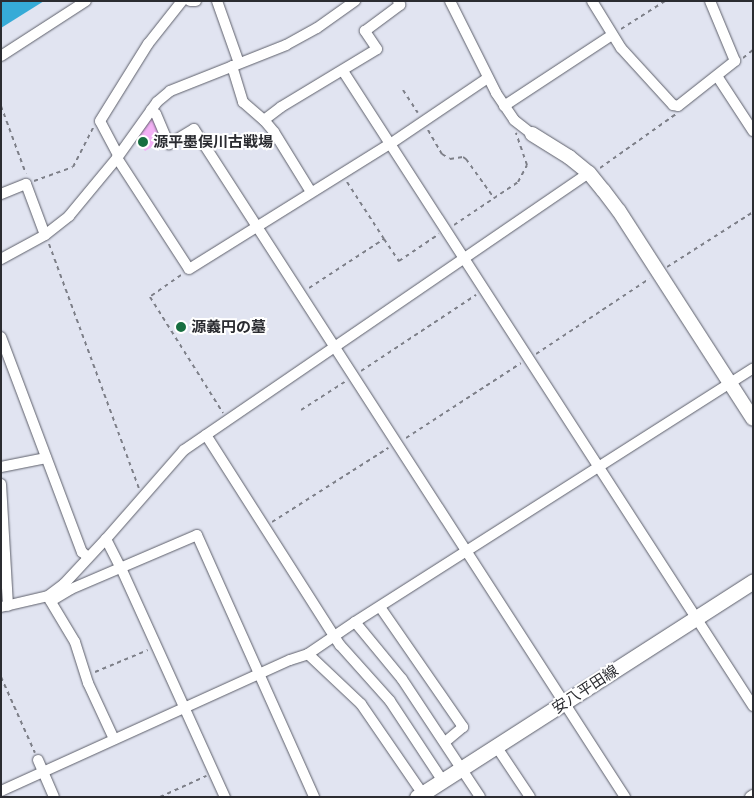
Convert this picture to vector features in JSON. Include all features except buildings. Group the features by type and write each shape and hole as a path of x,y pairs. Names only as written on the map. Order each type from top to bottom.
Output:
{"main road":[{"name":"安八平田線","path":"422,796 442,780 753,581"}],"street":[{"path":"1,56 86,1"},
{"path":"182,1 148,44 100,121 117,157 189,270 257,225 390,144 488,78"},
{"path":"190,1 196,1"},
{"path":"217,1 236,64 243,102 264,120 311,192"},
{"path":"1,259 46,235 79,205 151,110 170,91 286,45 317,28 355,1"},
{"path":"264,120 377,49 365,31 400,5 398,1"},
{"path":"450,1 488,78 514,120 532,134 570,157 589,174 619,211 753,419"},
{"path":"592,1 621,48 673,105 678,106 735,61 710,1"},
{"path":"504,106 612,35"},
{"path":"343,71 753,706"},
{"path":"717,76 753,131"},
{"path":"151,110 156,114 169,144 194,129 625,797"},
{"path":"49,599 106,539 177,456 589,174"},
{"path":"1,194 28,184 46,235"},
{"path":"1,337 82,552 88,558"},
{"path":"1,791 290,660 308,654 355,622 753,368"},
{"path":"206,435 334,636 390,701 442,780"},
{"path":"1,467 46,458"},
{"path":"1,484 4,606 49,599 197,535 314,797"},
{"path":"106,539 122,568 158,646 225,797"},
{"path":"49,599 74,642 85,676 114,739"},
{"path":"380,607 463,727 445,742"},
{"path":"355,622 402,679 480,797"},
{"path":"308,654 361,704 422,796"},
{"path":"496,746 530,797"},
{"path":"38,760 54,797"}],"path":[{"path":"612,35 665,1"},
{"path":"403,90 442,154 450,159 463,157 466,159 494,198"},
{"path":"1,106 28,184 73,168 93,128 100,121"},
{"path":"589,174 676,116 678,106"},
{"path":"342,173 384,239"},
{"path":"264,527 398,443 753,212"},
{"path":"46,235 142,497"},
{"path":"189,270 150,296 228,420"},
{"path":"301,410 484,290"},
{"path":"85,676 158,646"},
{"path":"1,677 38,760"},
{"path":"160,797 214,772"}],"shaded area":[{"path":"153,116 164,140 145,151 136,139"}],"water":[{"path":"1,1 44,1 1,28"}],"place":[{"name":"源平墨俣川古戦場","path":"143,142"},
{"name":"源義円の墓","path":"181,327"}]}
